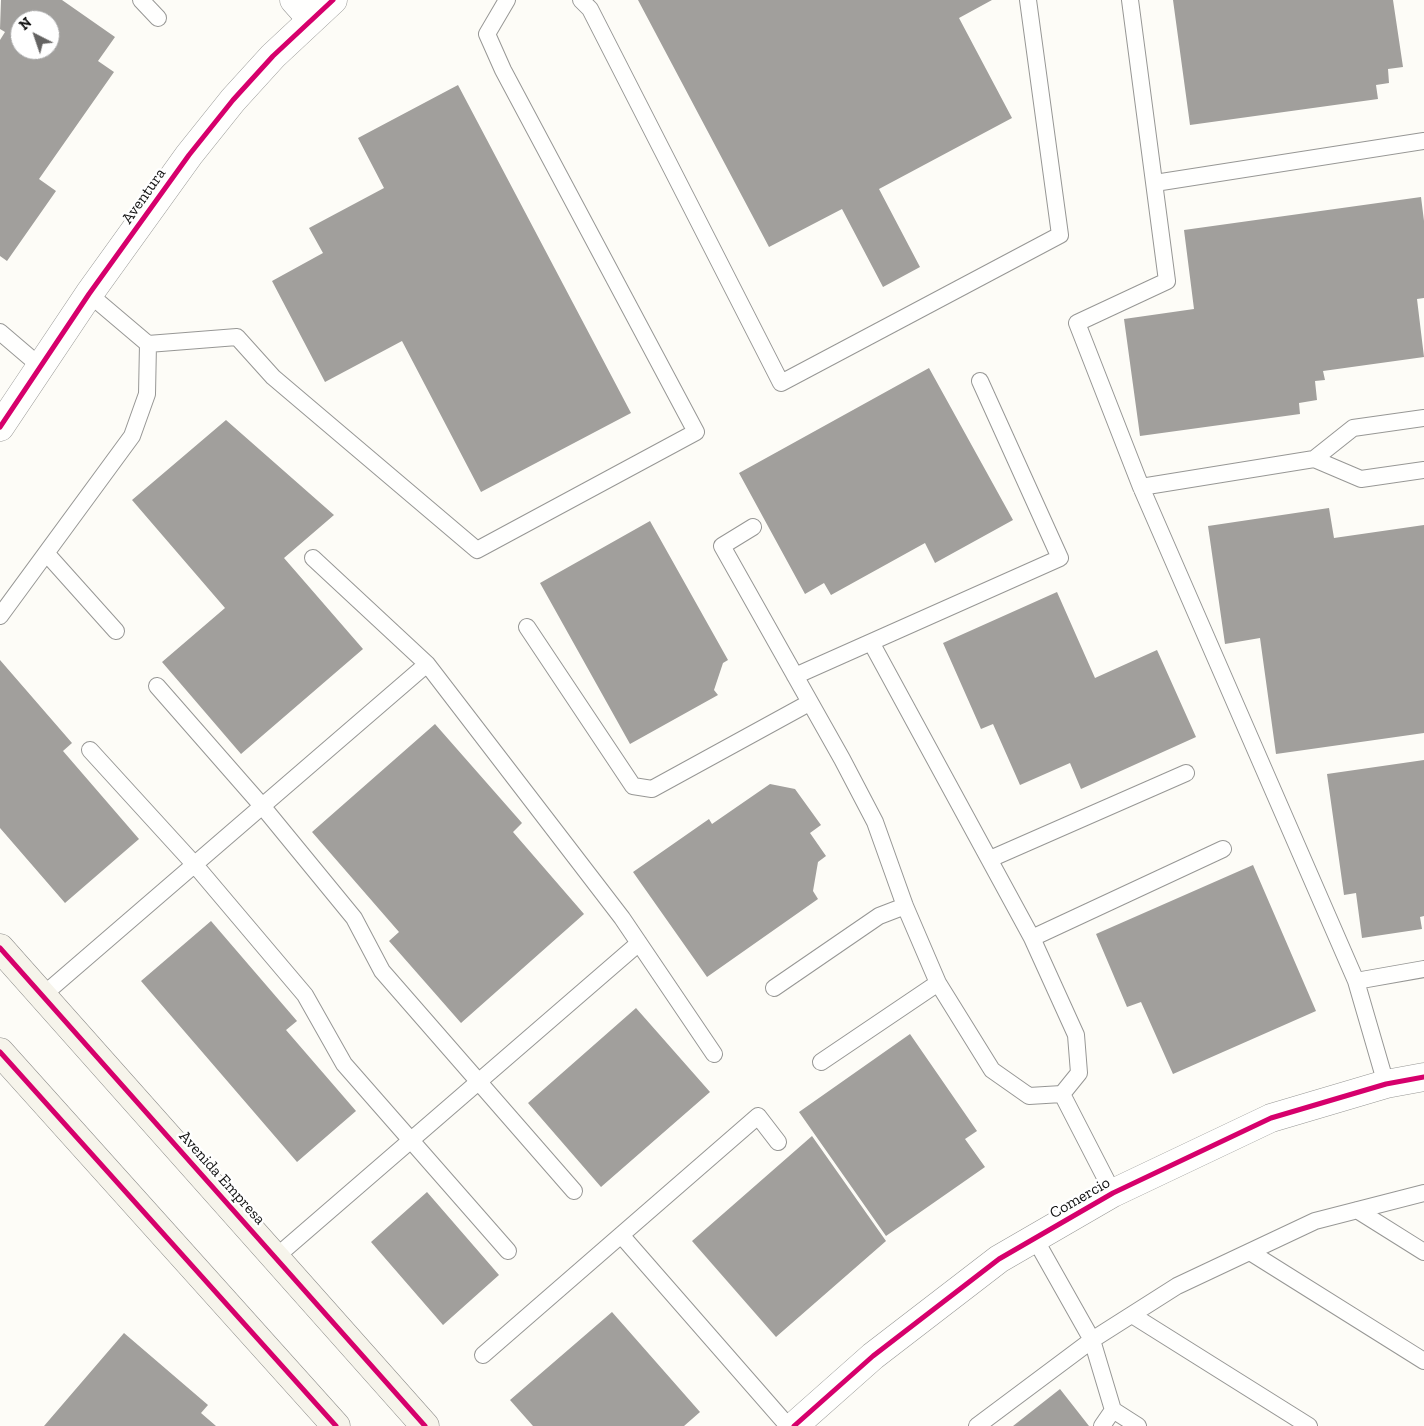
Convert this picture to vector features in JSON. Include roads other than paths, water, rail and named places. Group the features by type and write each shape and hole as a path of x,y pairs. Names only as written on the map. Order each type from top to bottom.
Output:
{"main road":[{"name":"Avenida Empresa","path":"0,948 426,1426"},
{"path":"0,1052 336,1426"}],"street":[{"name":"Aventura","path":"0,427 89,294 189,154 233,100 302,9 333,0"},
{"name":"Comercio","path":"794,1426 873,1356 998,1259 1113,1193 1271,1118 1386,1084 1424,1077"}],"lane":[{"path":"141,0 158,18"},
{"path":"89,294 148,344 237,337 273,377 477,550 696,432 508,79 491,43 488,34 507,0"},
{"path":"581,0 590,8 781,383 1060,235 1028,0"},
{"path":"1130,0 1167,281 1077,323 1141,487 1356,981 1386,1084"},
{"path":"1155,183 1424,140"},
{"path":"0,332 41,367"},
{"path":"0,616 132,436 146,394 148,344"},
{"path":"795,676 872,644 1060,558 980,381"},
{"path":"1141,487 1314,459 1353,428 1424,418"},
{"path":"1314,459 1361,480 1424,470"},
{"path":"753,527 722,546 842,759 875,822 905,906 938,982 992,1070 1029,1096 1062,1094 1079,1073 1076,1035 1032,938 872,644"},
{"path":"47,554 116,631"},
{"path":"313,558 426,664 639,943 714,1054"},
{"path":"527,628 633,786 652,789 810,703"},
{"path":"42,996 263,807 426,664"},
{"path":"157,686 263,807 354,918 382,971 574,1191"},
{"path":"90,750 195,865 305,995 344,1064 508,1251"},
{"path":"990,859 1186,773"},
{"path":"1032,938 1223,849"},
{"path":"774,988 879,916 905,906"},
{"path":"276,1256 639,943"},
{"path":"1356,981 1424,969"},
{"path":"821,1062 938,982"},
{"path":"1062,1094 1113,1193"},
{"path":"483,1355 758,1116 778,1142"},
{"path":"977,1426 1092,1340 1177,1286 1315,1221 1424,1193"},
{"path":"1357,1210 1424,1252"},
{"path":"621,1235 788,1426"},
{"path":"1035,1238 1092,1340 1113,1410 1138,1426"},
{"path":"1250,1252 1424,1361"},
{"path":"1132,1315 1309,1426"},
{"path":"1102,1426 1113,1410"}]}
